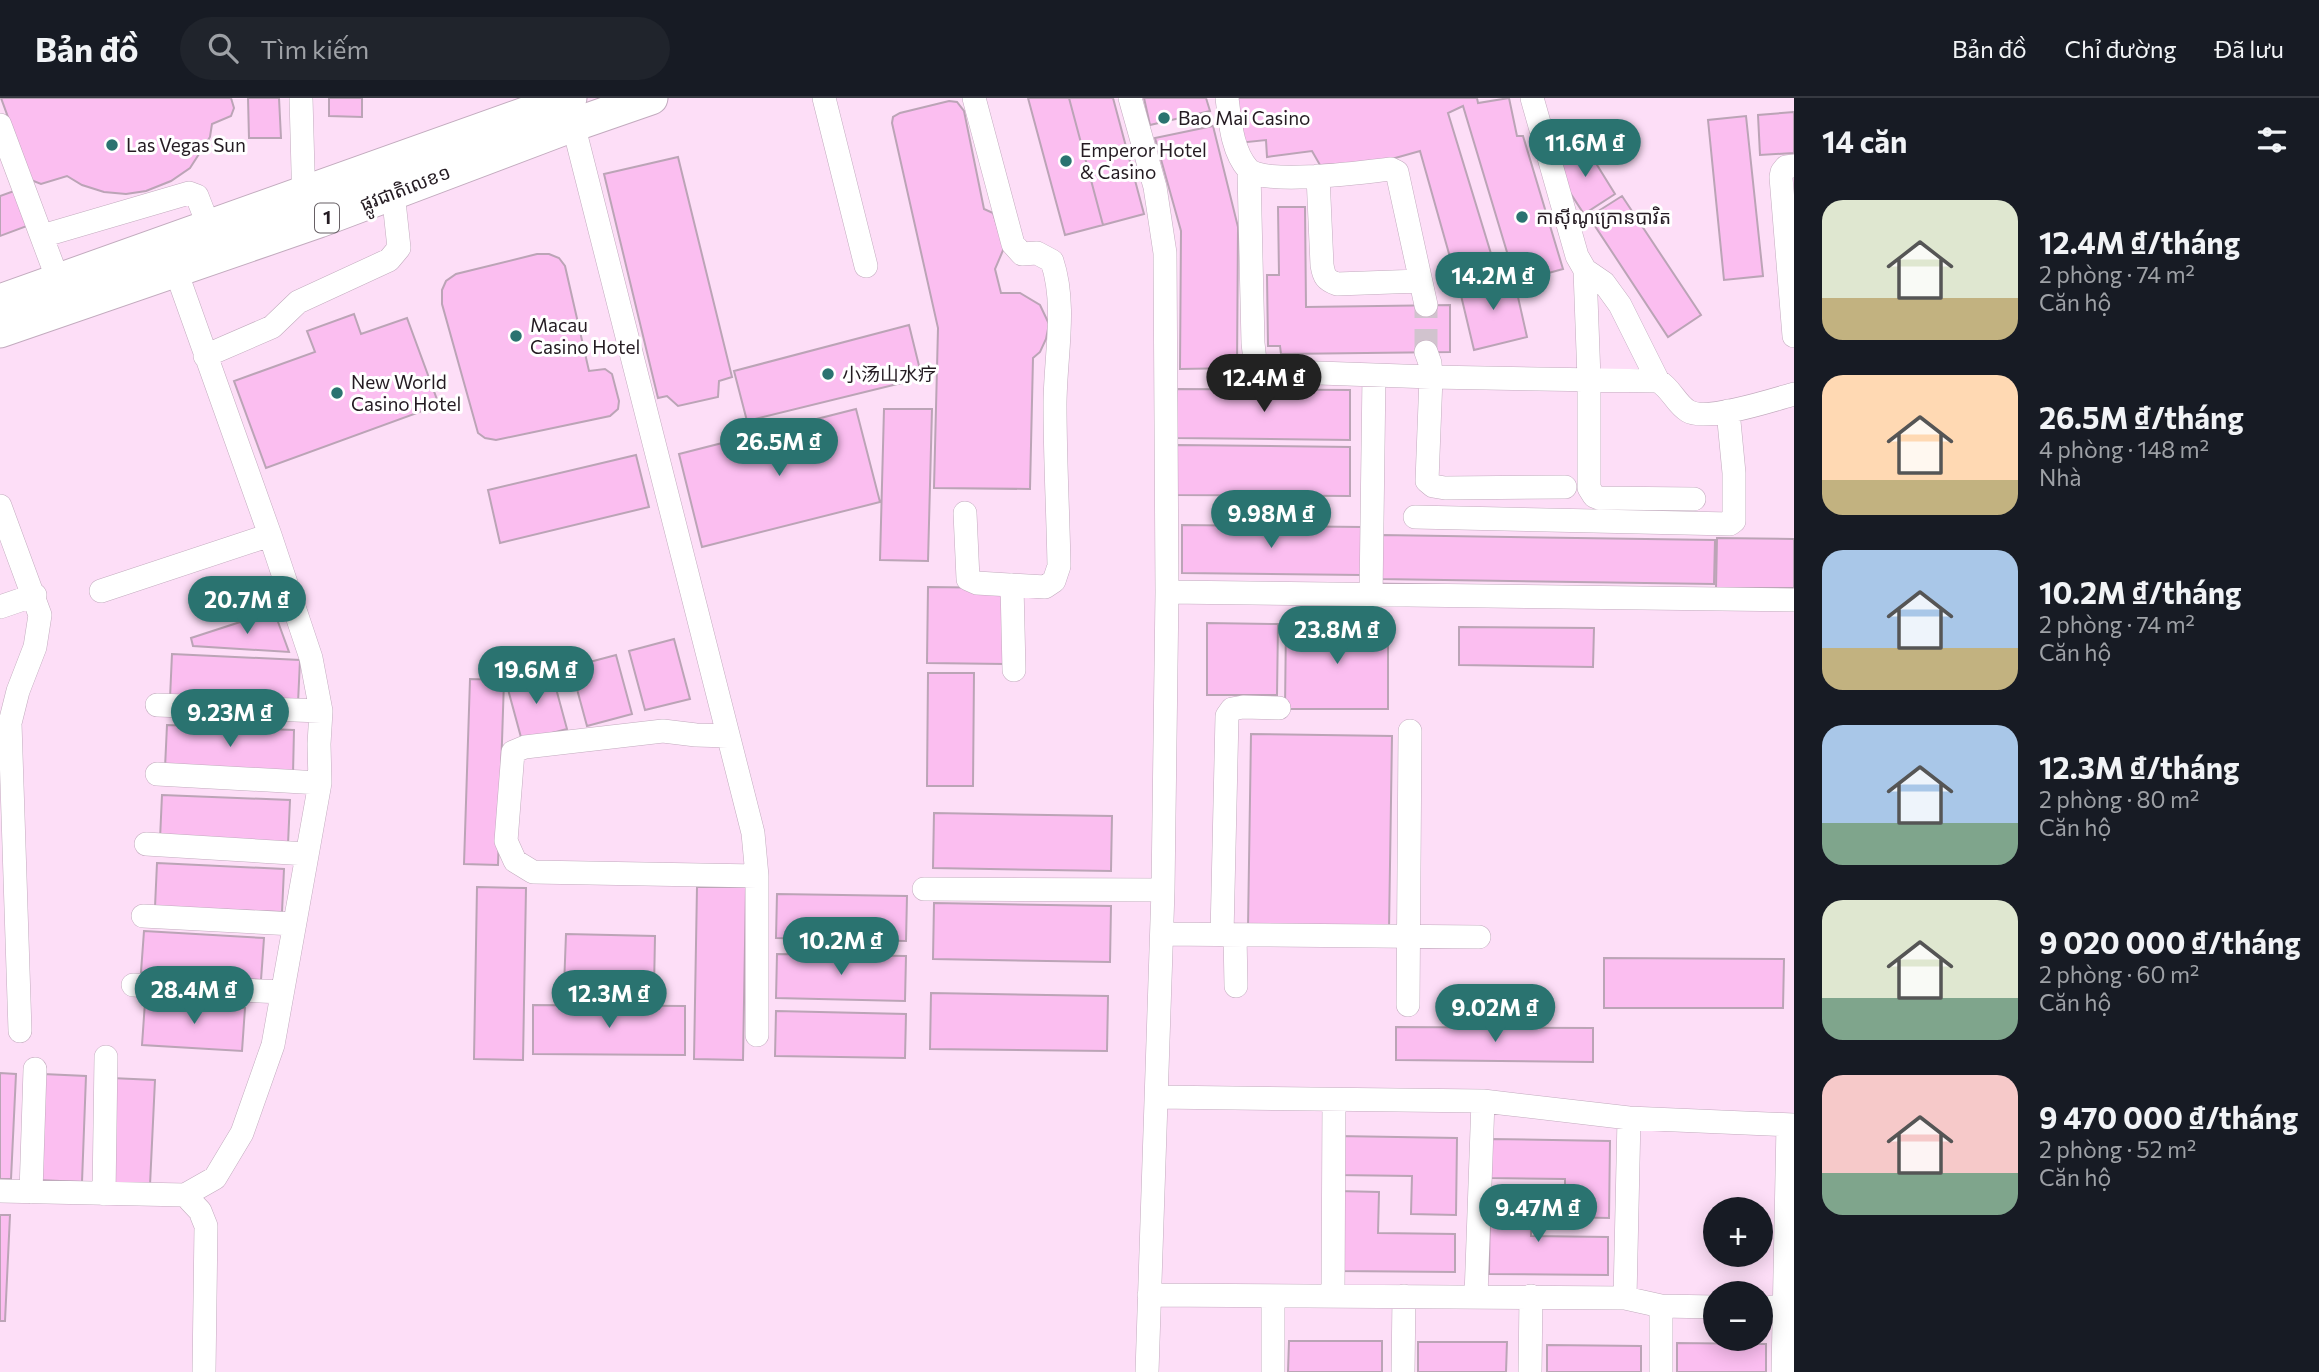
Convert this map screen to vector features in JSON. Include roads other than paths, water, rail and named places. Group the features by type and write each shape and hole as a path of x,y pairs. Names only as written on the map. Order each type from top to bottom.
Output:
{"highway":[{"name":"ផ្លូវជាតិលេខ១","path":"0,331 176,271 311,207 570,107 651,98"},
{"name":"ផ្លូវជាតិលេខ១","path":"0,301 209,227 393,192 570,107"}],"street":[{"path":"301,98 311,207"},
{"path":"311,207 316,98"},
{"path":"824,98 866,266"},
{"path":"965,513 968,579 977,583 1045,587 1054,581 1059,566 1055,426 1057,276 1052,261 1037,254 1022,254 1013,244 974,98"},
{"path":"1130,98 1155,187 1165,253 1167,592 1163,890 1147,1372"},
{"path":"1227,98 1230,127 1249,172 1255,360 1265,371 1658,381 1666,385 1688,411 1698,415 1728,411 1794,394"},
{"path":"1532,98 1541,138 1577,256 1585,270 1604,283 1620,305 1658,381"},
{"path":"570,107 753,833 757,876 757,1035"},
{"path":"0,125 58,280"},
{"path":"1794,166 1786,167 1781,177 1794,336"},
{"path":"1249,172 1262,177 1318,176 1391,169 1397,172 1426,305"},
{"path":"1318,176 1322,265 1327,280 1337,284 1420,281"},
{"path":"205,356 272,327 298,302 389,260 399,248 393,192"},
{"path":"42,236 189,193 197,196 209,227"},
{"path":"1585,270 1589,379 1588,481 1591,493 1599,498 1694,499"},
{"path":"0,1191 185,1195 215,1178 242,1133 273,1045 320,783 321,711 311,658 176,271"},
{"path":"1426,352 1431,377 1427,481 1433,486 1445,488 1565,487"},
{"path":"1371,596 1374,375"},
{"path":"1415,517 1732,523 1734,473 1728,411"},
{"path":"0,506 35,595 40,615 36,647 18,691 5,753 7,860 20,1031"},
{"path":"101,591 270,535"},
{"path":"1012,584 1014,670"},
{"path":"1167,592 1794,600"},
{"path":"0,607 35,595"},
{"path":"157,705 321,711"},
{"path":"1236,986 1229,935 1227,716 1232,709 1243,707 1279,708"},
{"path":"728,736 663,731 525,747 513,752 506,841 515,861 533,872 757,876"},
{"path":"1408,1004 1410,731"},
{"path":"157,774 320,783"},
{"path":"146,844 307,854"},
{"path":"924,889 1163,890"},
{"path":"143,916 295,923"},
{"path":"1162,934 1479,937"},
{"path":"133,985 282,992"},
{"path":"104,1194 106,1057"},
{"path":"31,1192 36,1069"},
{"path":"1157,1097 1483,1101 1629,1118 1791,1125 1789,1305 1783,1372"},
{"path":"1333,1296 1334,1100"},
{"path":"1476,1296 1483,1101"},
{"path":"1625,1298 1629,1118"},
{"path":"185,1195 200,1211 206,1226 204,1372"},
{"path":"1149,1295 1531,1296 1625,1298 1661,1306 1703,1307"},
{"path":"1273,1296 1273,1372"},
{"path":"1403,1372 1404,1296"},
{"path":"1530,1372 1531,1296"},
{"path":"1661,1306 1661,1372"}],"tunnel":[{"path":"1426,305 1426,352"}],"place":[{"name":"Bao Mai Casino","path":"1164,118"},
{"name":"Las Vegas Sun","path":"112,145"},
{"name":"Emperor Hotel & Casino","path":"1066,161"},
{"name":"កាស៊ីណូក្រោនបាវិត","path":"1522,217"},
{"name":"Macau Casino Hotel","path":"516,336"},
{"name":"小汤山水疗","path":"828,374"},
{"name":"New World Casino Hotel","path":"337,393"}]}
